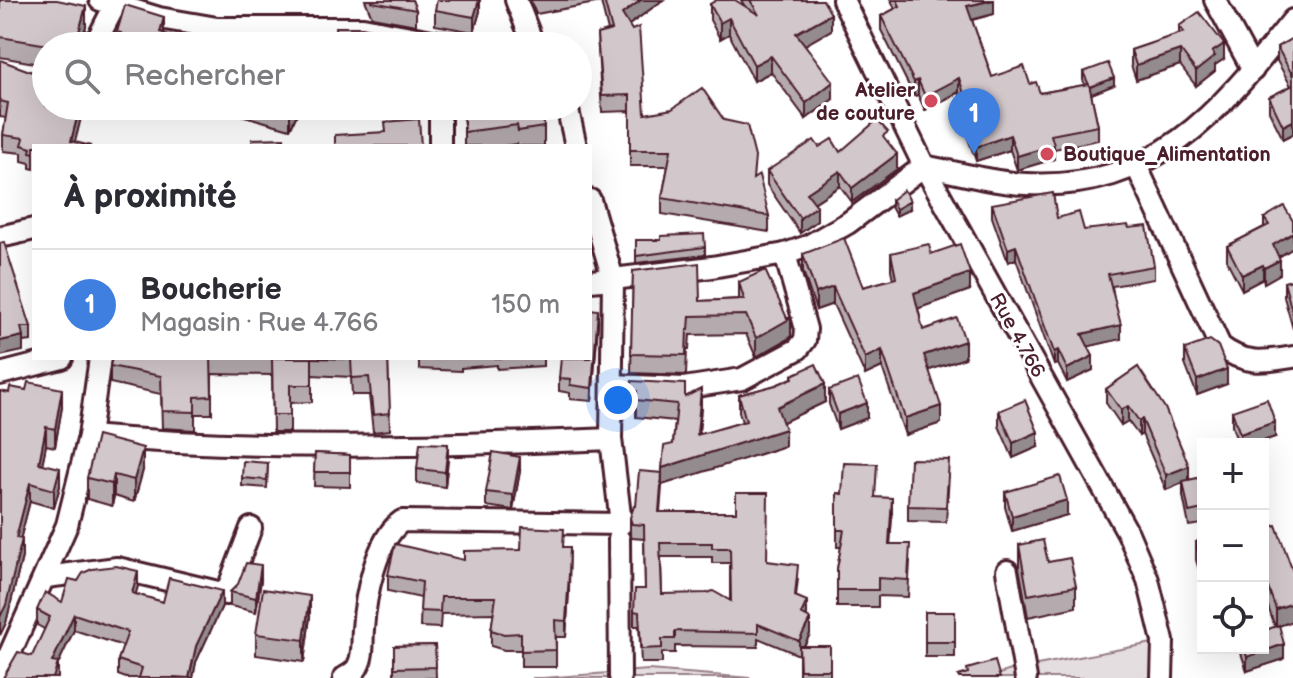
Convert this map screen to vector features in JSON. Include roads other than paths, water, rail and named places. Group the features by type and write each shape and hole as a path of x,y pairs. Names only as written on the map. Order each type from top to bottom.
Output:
{"street":[{"path":"516,0 529,32"},
{"name":"Rue 4.766","path":"843,0 924,166 1128,533 1148,580 1163,641 1162,678"},
{"path":"1215,0 1253,70"},
{"path":"98,32 108,2 159,18 217,28 363,28 382,32"},
{"path":"592,281 712,267 785,254 808,246 848,223 924,166 1026,185 1087,181 1137,167 1194,130 1240,86 1293,20"},
{"path":"440,120 440,144"},
{"path":"570,120 576,144"},
{"path":"1137,167 1220,346 1233,356 1247,361 1264,362 1293,357"},
{"path":"344,678 358,668 367,598 384,539 391,528 402,521 621,524 611,439 613,279 592,207"},
{"path":"0,237 32,229"},
{"path":"612,385 684,388 742,379 798,349 805,340 806,329 785,254"},
{"path":"0,374 54,360"},
{"path":"0,676 67,525 89,436 100,360"},
{"path":"89,436 181,444 611,439"},
{"path":"46,577 117,568 226,594 251,528"},
{"path":"619,539 620,677"},
{"path":"1007,571 1026,678"}],"place":[{"name":"Atelier de couture","path":"931,101"},
{"name":"Boucherie","path":"974,154"},
{"name":"Boutique_Alimentation","path":"1047,154"}]}
